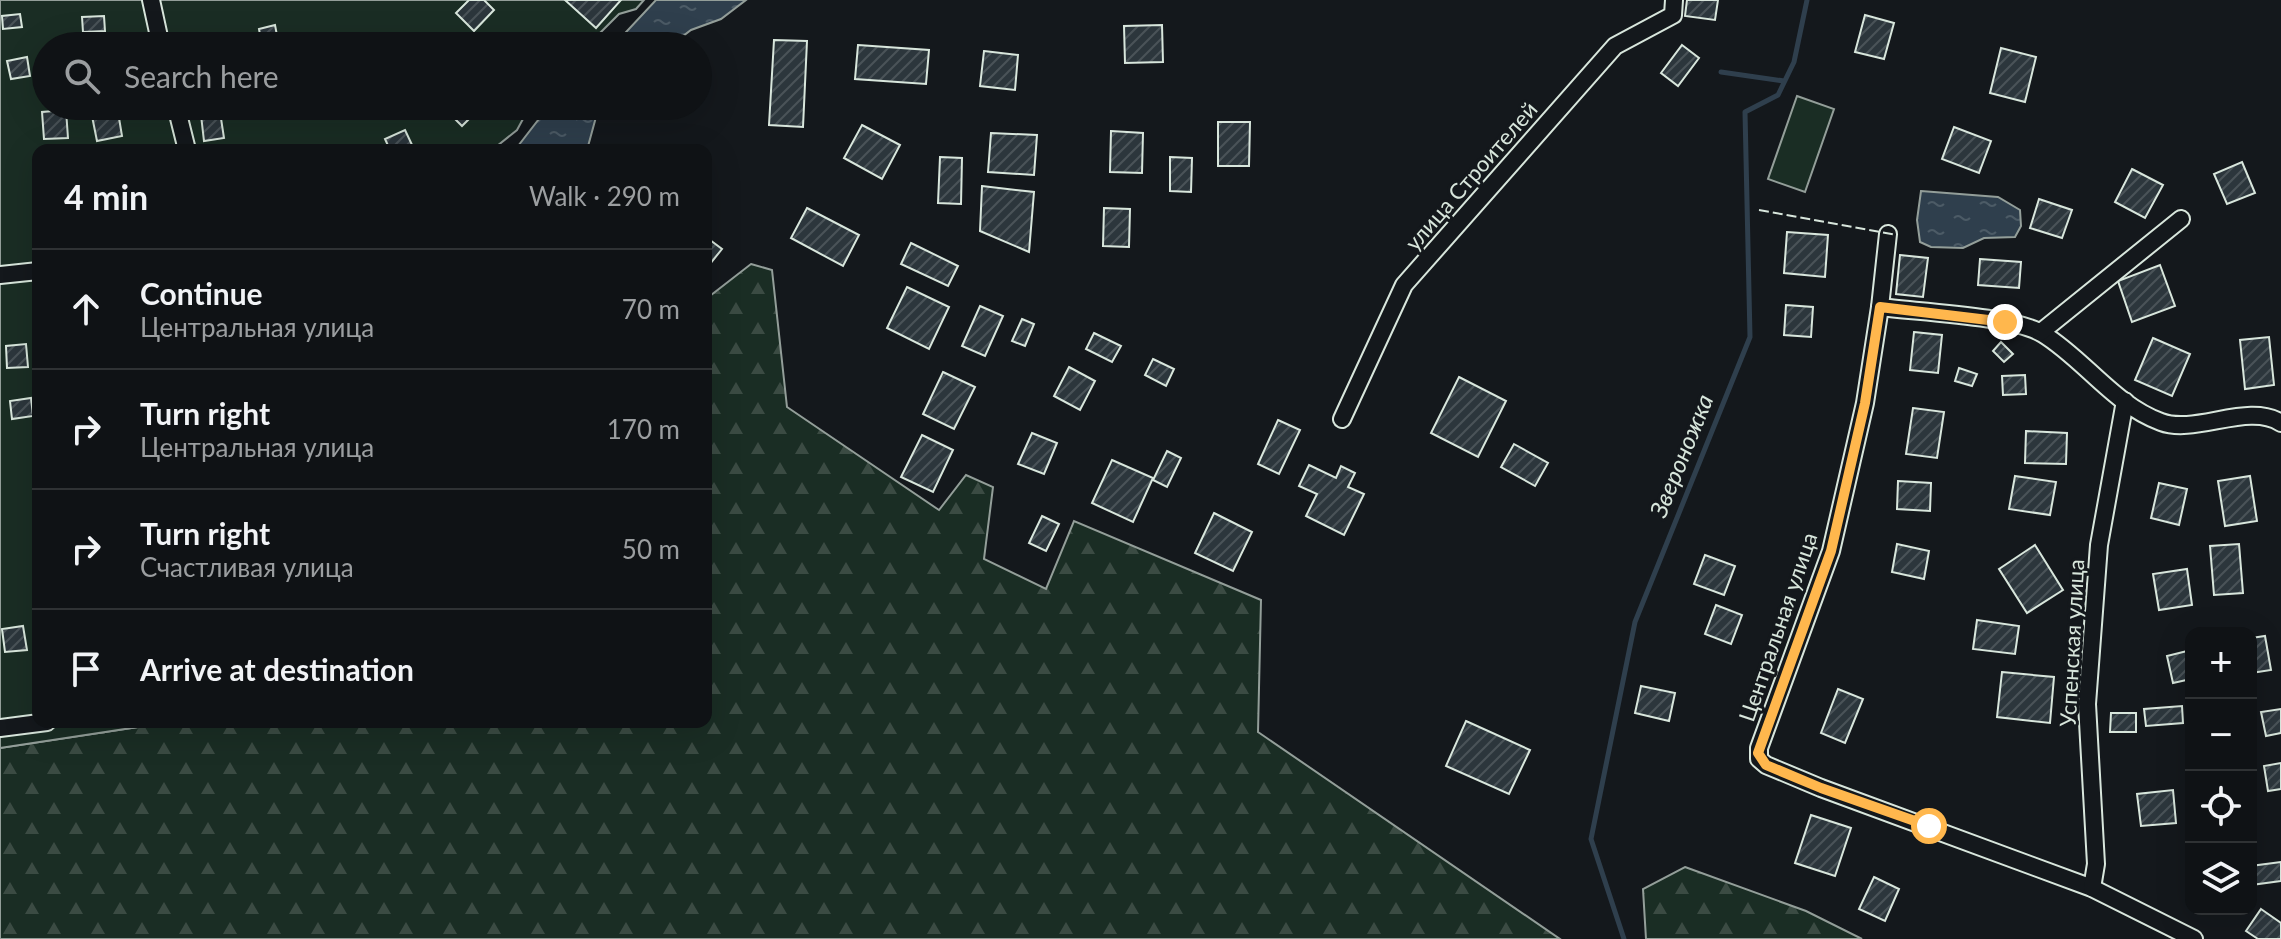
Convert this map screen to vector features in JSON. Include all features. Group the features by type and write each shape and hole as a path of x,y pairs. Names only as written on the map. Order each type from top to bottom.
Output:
{"street":[{"path":"151,0 158,32"},
{"name":"улица Строителей","path":"1342,419 1404,285 1615,46 1673,15 1674,0"},
{"path":"180,120 186,144"},
{"path":"2041,332 2181,219"},
{"name":"Центральная улица","path":"1888,234 1865,403 1831,551 1759,748 1759,759 1766,765 1821,788 2092,888 2194,939"},
{"path":"0,275 32,272"},
{"path":"1880,307 2005,322 2041,332 2125,401 2165,424 2255,417 2281,423"},
{"name":"Успенская улица","path":"2092,888 2096,864 2087,704 2099,545 2125,401"},
{"path":"0,728 32,724"}],"green space":[{"path":"0,0 644,0 636,9 619,14 601,32 32,32 32,120 522,120 517,130 500,144 32,144 32,728 132,728 0,748"},
{"path":"1797,96 1834,109 1805,192 1768,179"},
{"path":"751,264 772,270 787,407 939,510 966,475 993,487 984,559 1046,589 1074,521 1261,600 1258,732 1560,939 0,939 0,748 132,728 712,728 712,294"},
{"path":"1685,867 1806,911 1862,939 1646,939 1643,889"}],"water":[{"path":"656,0 746,0 721,19 688,32 626,32"},
{"path":"538,120 595,120 589,144 520,144"},
{"path":"1921,191 1998,197 2020,210 2021,226 2015,237 1984,238 1963,248 1931,247 1920,242 1917,220"}],"building":[{"path":"469,0 484,0 494,10 474,31 456,13"},
{"path":"565,0 621,0 596,28"},
{"path":"1687,0 1718,0 1715,20 1685,16"},
{"path":"20,14 22,27 3,29 2,16"},
{"path":"1865,15 1894,23 1884,59 1855,52"},
{"path":"104,16 105,31 83,32 82,17"},
{"path":"275,25 276,32 260,32 259,29"},
{"path":"1162,25 1163,62 1125,63 1124,26"},
{"path":"774,40 807,41 803,127 769,125"},
{"path":"858,45 929,50 926,84 855,79"},
{"path":"1682,45 1699,58 1678,86 1661,73"},
{"path":"2001,48 2036,57 2025,102 1990,93"},
{"path":"984,51 1018,55 1015,90 980,86"},
{"path":"27,57 30,76 11,79 7,61"},
{"path":"43,120 67,120 68,138 44,139"},
{"path":"93,120 119,120 122,136 97,141"},
{"path":"202,120 221,120 224,138 204,141"},
{"path":"1218,122 1250,122 1249,166 1218,166"},
{"path":"862,125 900,145 882,179 844,158"},
{"path":"1954,127 1991,141 1979,173 1942,159"},
{"path":"405,130 412,144 387,144 385,139"},
{"path":"1111,131 1143,133 1142,173 1110,172"},
{"path":"991,133 1037,135 1034,175 988,172"},
{"path":"940,157 962,158 961,204 938,203"},
{"path":"1170,157 1192,158 1191,192 1170,191"},
{"path":"2242,162 2255,193 2227,204 2214,174"},
{"path":"2132,169 2163,185 2145,218 2115,202"},
{"path":"982,186 1034,192 1029,252 980,231"},
{"path":"2039,199 2072,210 2062,238 2030,228"},
{"path":"807,208 859,235 843,266 791,238"},
{"path":"1104,208 1130,209 1129,247 1103,246"},
{"path":"1787,232 1828,235 1825,277 1784,273"},
{"path":"712,242 722,249 712,262"},
{"path":"911,243 958,266 948,286 901,264"},
{"path":"1900,255 1928,258 1923,297 1896,294"},
{"path":"1980,259 2021,262 2019,288 1978,285"},
{"path":"2160,265 2175,306 2132,322 2118,281"},
{"path":"907,287 949,307 929,349 887,328"},
{"path":"1786,305 1813,307 1811,337 1784,335"},
{"path":"980,306 1003,316 985,356 962,346"},
{"path":"1022,319 1034,324 1025,346 1012,341"},
{"path":"1914,332 1942,335 1938,373 1910,370"},
{"path":"1094,333 1121,346 1112,362 1086,349"},
{"path":"2269,337 2274,385 2245,389 2240,340"},
{"path":"2153,338 2190,354 2172,396 2135,380"},
{"path":"2001,342 2013,354 2004,362 1993,351"},
{"path":"26,344 28,367 7,368 6,346"},
{"path":"1153,359 1174,369 1166,386 1145,375"},
{"path":"1069,367 1095,381 1080,410 1054,396"},
{"path":"1959,368 1977,374 1972,386 1955,381"},
{"path":"943,372 975,387 954,429 923,414"},
{"path":"2025,375 2026,394 2003,395 2002,376"},
{"path":"1459,377 1506,401 1478,457 1431,433"},
{"path":"31,398 32,416 12,419 10,401"},
{"path":"1913,408 1944,412 1937,458 1906,454"},
{"path":"1278,420 1300,430 1279,474 1258,464"},
{"path":"2026,431 2067,433 2066,464 2025,463"},
{"path":"1032,433 1057,443 1044,474 1018,464"},
{"path":"922,435 953,450 933,492 901,477"},
{"path":"1514,444 1548,463 1535,486 1501,467"},
{"path":"1167,451 1181,458 1167,487 1153,480"},
{"path":"1112,460 1153,478 1133,522 1092,503"},
{"path":"1309,465 1336,478 1341,466 1355,473 1348,487 1364,494 1344,535 1306,516 1317,494 1299,486"},
{"path":"2015,476 2056,482 2050,515 2009,509"},
{"path":"2250,476 2257,521 2225,526 2218,481"},
{"path":"1898,481 1931,483 1930,511 1897,509"},
{"path":"2159,483 2187,489 2179,525 2151,518"},
{"path":"1214,513 1252,532 1233,571 1195,553"},
{"path":"1042,516 1059,524 1046,551 1029,543"},
{"path":"1897,544 1929,551 1924,579 1892,572"},
{"path":"2239,544 2243,593 2214,595 2210,546"},
{"path":"2035,545 2063,590 2027,613 1999,569"},
{"path":"1705,555 1735,566 1724,595 1694,584"},
{"path":"2187,569 2192,605 2159,610 2153,574"},
{"path":"1716,605 1742,615 1731,644 1705,634"},
{"path":"1977,620 2019,626 2015,654 1973,649"},
{"path":"23,626 27,650 5,652 2,629"},
{"path":"2265,636 2271,670 2257,672 2257,637"},
{"path":"2185,652 2185,680 2173,683 2167,656"},
{"path":"2002,672 2054,677 2050,723 1997,717"},
{"path":"1641,686 1675,693 1669,721 1635,713"},
{"path":"1838,689 1863,699 1845,743 1821,733"},
{"path":"2182,706 2183,723 2146,726 2144,709"},
{"path":"2281,709 2281,733 2266,736 2261,712"},
{"path":"2111,713 2136,713 2136,732 2110,732"},
{"path":"1466,721 1530,750 1509,794 1446,766"},
{"path":"2281,763 2281,789 2268,791 2264,766"},
{"path":"2173,790 2176,823 2141,826 2137,794"},
{"path":"1811,815 1851,828 1835,876 1795,863"},
{"path":"2281,862 2281,881 2257,884 2257,865"},
{"path":"1874,877 1899,889 1885,921 1859,909"},
{"path":"2261,909 2281,923 2281,939 2258,939 2246,931"}],"waterway":[{"name":"Звероножка","path":"1624,939 1591,839 1635,622 1750,337 1745,112 1778,95 1794,62 1807,0"},
{"path":"1721,72 1784,81"}],"fence":[{"path":"1759,210 1897,235"}],"route":[{"path":"1929,826 1766,765 1759,759 1758,753 1831,551 1865,403 1880,307 2005,322"}]}
